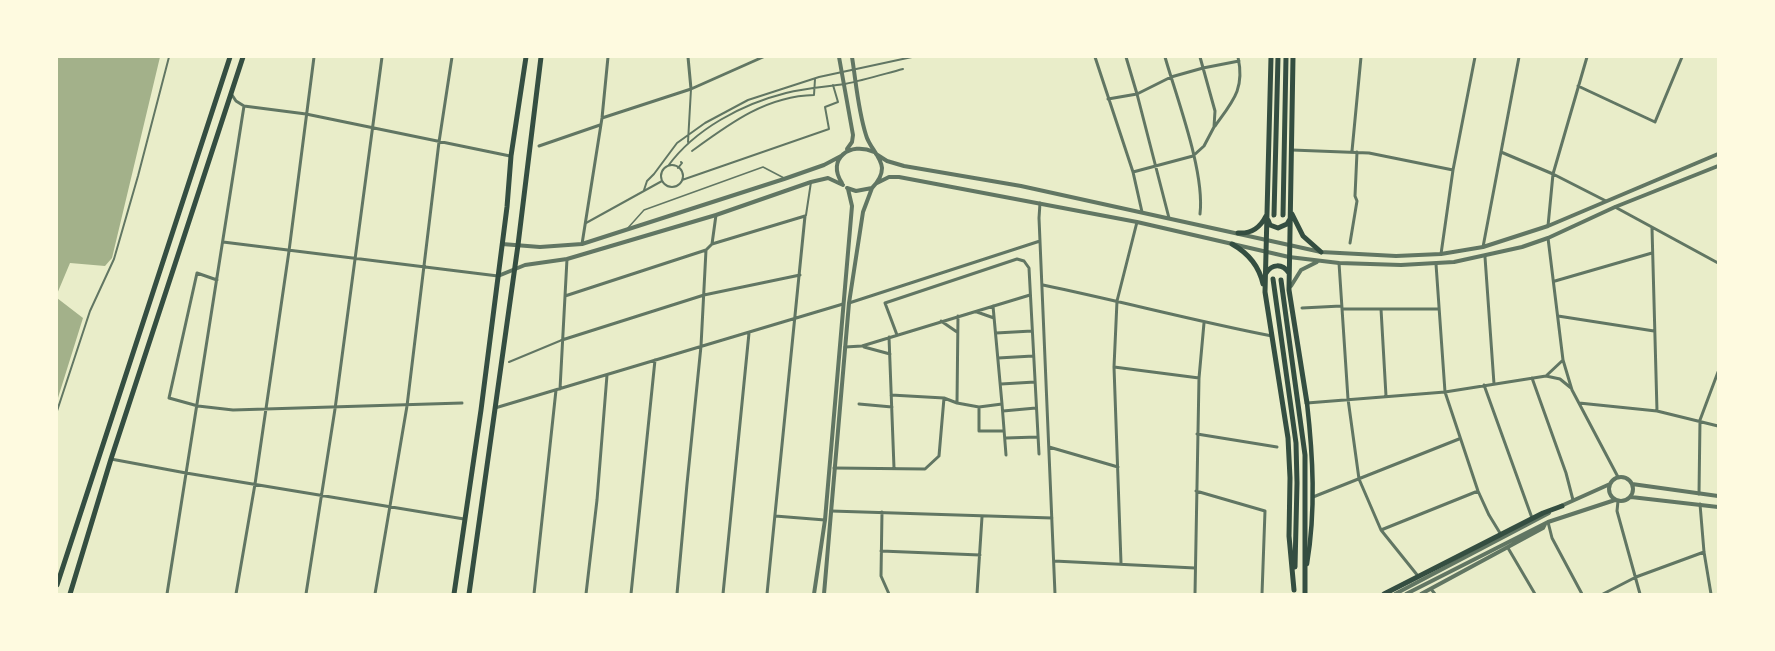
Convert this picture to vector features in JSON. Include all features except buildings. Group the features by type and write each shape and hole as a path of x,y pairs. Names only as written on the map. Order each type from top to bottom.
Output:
{"main road":[{"path":"57,585 230,57"},
{"path":"70,594 111,459 243,57"},
{"path":"454,594 466,520 526,57"},
{"path":"469,594 518,245 541,57"},
{"path":"1265,292 1271,57"},
{"path":"1274,215 1278,57"},
{"path":"1283,215 1286,57"},
{"path":"1293,57 1289,290 1313,450 1311,540 1305,573"},
{"path":"1290,208 1299,231 1311,245 1321,252"},
{"path":"1238,233 1251,232 1259,227 1268,209"},
{"path":"1267,218 1270,225 1278,228 1287,224 1290,216"},
{"path":"1232,244 1247,255 1255,265 1265,292 1288,438 1289,536 1294,592"},
{"path":"1265,276 1270,268 1275,266 1284,267 1289,273"},
{"path":"1273,279 1296,443 1294,592"},
{"path":"1281,280 1305,455 1305,584 1307,594"},
{"path":"1384,594 1532,518 1562,506"}],"street":[{"path":"57,411 90,311 114,259 169,57"},
{"path":"236,594 255,484 289,251 314,57"},
{"path":"306,594 335,409 382,57"},
{"path":"375,594 407,406 439,142 452,57"},
{"path":"582,244 602,118 608,57"},
{"path":"688,57 691,89 688,142"},
{"path":"602,118 691,89 763,57"},
{"path":"502,244 540,247 582,244 784,179 824,165 841,156 852,142 853,135 840,57"},
{"path":"848,189 864,191 872,188 881,176 882,168 865,133 852,57"},
{"path":"644,190 647,181 677,143 705,123 748,100 814,78 912,57"},
{"path":"1095,57 1133,172 1142,212"},
{"path":"1126,57 1169,218"},
{"path":"1165,57 1200,187 1200,214"},
{"path":"1200,57 1215,111 1214,127"},
{"path":"1352,151 1361,57"},
{"path":"1441,254 1453,170 1475,57"},
{"path":"1483,247 1519,57"},
{"path":"1548,226 1552,174 1587,57"},
{"path":"1578,86 1655,122 1682,57"},
{"path":"1108,99 1137,94 1171,77 1238,59 1240,82 1238,94 1214,127 1204,146 1193,156 1133,172"},
{"path":"662,181 662,174 688,142 735,112 759,101 787,93 843,84 903,69"},
{"path":"692,151 724,127 755,109 799,95 814,95 814,78"},
{"path":"662,181 671,187 678,185 682,180 829,129 825,107 838,102 832,85"},
{"path":"231,93 236,101 244,106 306,114 512,156"},
{"path":"167,594 244,106"},
{"path":"540,146 600,125"},
{"path":"846,151 863,147 886,161 904,166 1021,186 1321,252 1396,256 1441,254 1483,247 1548,226 1718,154"},
{"path":"1291,150 1352,151 1453,170"},
{"path":"1350,243 1357,201 1355,196 1357,152"},
{"path":"1501,152 1606,201"},
{"path":"814,594 825,520 852,206 848,189 837,171 841,156"},
{"path":"678,168 681,162"},
{"path":"668,166 678,168 682,173 682,180"},
{"path":"877,183 889,177 899,177 1137,222 1289,257 1339,263 1436,264 1485,257 1548,238 1615,207 1718,166"},
{"path":"223,242 498,276 514,269 567,259 716,215 811,182 828,178 843,184"},
{"path":"585,224 662,181"},
{"path":"767,594 794,319 811,182"},
{"path":"824,594 849,303 863,212 872,188"},
{"path":"1040,203 1055,594"},
{"path":"1615,207 1718,262"},
{"path":"712,244 716,215"},
{"path":"565,296 706,250 712,244 806,216"},
{"path":"1121,563 1114,367 1117,301 1137,222"},
{"path":"1652,228 1657,411"},
{"path":"1548,238 1563,360 1572,390 1618,477 1629,480 1632,484 1630,497"},
{"path":"849,303 1040,241"},
{"path":"677,594 701,346 706,250"},
{"path":"1554,281 1652,253"},
{"path":"1485,257 1494,384"},
{"path":"534,594 558,389 567,259"},
{"path":"897,335 885,303 1017,259 1024,261 1029,268 1039,454"},
{"path":"1289,290 1301,270 1322,261"},
{"path":"1339,263 1348,399 1359,479 1381,530 1418,576"},
{"path":"1436,264 1446,392 1478,491 1501,534"},
{"path":"217,280 197,273 169,398 198,406 233,410 462,404"},
{"path":"509,362 562,340 704,296 800,275"},
{"path":"1043,285 1272,336"},
{"path":"845,347 862,346 1030,295"},
{"path":"495,408 843,304"},
{"path":"993,306 1006,455"},
{"path":"1302,308 1439,309"},
{"path":"1381,309 1386,396"},
{"path":"975,311 994,318"},
{"path":"957,403 958,316"},
{"path":"1558,316 1654,332"},
{"path":"941,321 957,332"},
{"path":"1195,594 1197,434 1204,322"},
{"path":"996,333 1032,331"},
{"path":"723,594 750,332"},
{"path":"889,337 894,468"},
{"path":"862,346 890,354"},
{"path":"998,358 1034,356"},
{"path":"631,594 655,360"},
{"path":"1546,376 1563,360"},
{"path":"1114,367 1199,378"},
{"path":"1699,494 1700,420 1718,372"},
{"path":"586,594 597,500 607,375"},
{"path":"1307,403 1446,392 1546,376 1560,379 1572,390"},
{"path":"1532,378 1574,500"},
{"path":"1000,384 1035,382"},
{"path":"1484,385 1532,518"},
{"path":"891,394 944,398 979,407 1002,404"},
{"path":"834,468 925,469 939,456 944,398"},
{"path":"1578,403 1657,411 1718,426"},
{"path":"859,404 892,407"},
{"path":"979,407 979,431 1003,431"},
{"path":"1003,411 1036,408"},
{"path":"1197,434 1277,447"},
{"path":"1006,438 1038,436"},
{"path":"1313,497 1460,439"},
{"path":"1049,447 1118,467"},
{"path":"111,459 186,474 466,520"},
{"path":"1395,594 1562,506 1610,484 1618,477"},
{"path":"1610,484 1609,492 1617,501 1617,511 1640,594"},
{"path":"1632,484 1718,496"},
{"path":"1196,490 1265,511 1262,594"},
{"path":"1381,530 1478,491"},
{"path":"1406,594 1547,523 1630,497 1718,507"},
{"path":"1700,504 1704,552 1711,594"},
{"path":"831,511 1052,518"},
{"path":"882,512 881,576 889,594"},
{"path":"775,516 825,520"},
{"path":"977,594 982,517"},
{"path":"1421,594 1508,548 1543,528 1547,523"},
{"path":"1547,523 1552,538 1582,594"},
{"path":"1508,548 1535,594"},
{"path":"881,551 980,555"},
{"path":"1603,594 1636,577 1704,552"},
{"path":"1054,561 1195,567"},
{"path":"1431,589 1435,594"}],"lane":[{"path":"626,230 644,210 763,167 784,179"}],"shaded area":[{"path":"57,57 160,57 112,258 105,266 70,263 57,294"},
{"path":"57,298 83,318 57,401"}]}
